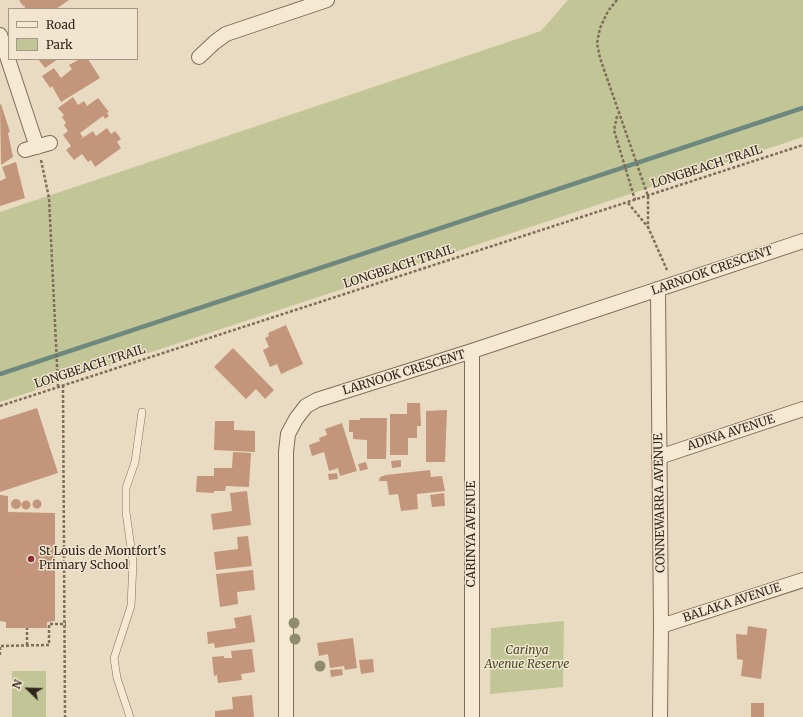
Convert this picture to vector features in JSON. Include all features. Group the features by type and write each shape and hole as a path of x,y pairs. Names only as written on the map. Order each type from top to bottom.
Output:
{"street":[{"path":"200,57 215,42 226,34 327,0"},
{"path":"0,35 4,60 38,147"},
{"name":"LARNOOK CRESCENT","path":"286,717 286,457 288,434 293,424 306,406 317,400 472,351 803,241"},
{"name":"CONNEWARRA AVENUE","path":"658,289 661,626 660,717"},
{"name":"CARINYA AVENUE","path":"472,351 472,717"},
{"name":"ADINA AVENUE","path":"659,457 803,409"},
{"name":"BALAKA AVENUE","path":"661,626 803,580"}],"lane":[{"path":"130,717 117,678 114,654 130,606 132,555 126,512 126,488 135,462 142,412"}],"path":[{"path":"617,0 608,11 600,28 598,43 600,58 616,109 648,196 648,227"},
{"path":"616,109 618,118 614,130 616,143 635,200"},
{"name":"LONGBEACH TRAIL","path":"0,406 803,145"},
{"path":"38,147 49,198 58,386"},
{"path":"628,203 648,227 667,270"},
{"path":"63,385 66,624 65,717"},
{"path":"0,655 0,646 49,645 48,624 66,624"},
{"path":"27,628 27,645"}],"green space":[{"path":"568,0 803,0 803,137 0,402 0,212 541,31"},
{"name":"Carinya Avenue Reserve","path":"564,621 563,687 490,694 491,628"},
{"path":"12,671 46,671 46,717 12,717"}],"building":[{"path":"19,0 69,0 57,8 25,8 24,6 26,4 23,6"},
{"path":"39,60 57,60 45,68"},
{"path":"78,60 89,60 100,78 61,102 52,86 50,88 42,76 54,68 61,78 72,69 69,65"},
{"path":"73,97 78,105 84,101 87,106 98,98 109,112 107,113 109,116 105,119 103,116 80,133 83,137 78,141 93,131 96,136 107,128 111,134 115,131 121,139 117,142 121,148 95,167 91,160 88,162 82,154 74,160 66,150 71,146 63,135 68,131 64,125 66,123 62,117 64,115 58,108"},
{"path":"1,104 10,132 8,133 13,157 1,165 0,105"},
{"path":"16,162 25,198 0,206 0,181 6,178 2,167"},
{"path":"286,325 303,364 281,374 277,364 270,367 263,350 269,347 265,338 269,336 268,333"},
{"path":"233,348 274,390 265,399 256,389 246,399 214,367"},
{"path":"407,403 420,403 421,426 417,426 417,438 408,438 408,455 390,455 390,414 407,414"},
{"path":"37,408 58,473 0,492 0,420"},
{"path":"447,410 445,462 426,462 426,411"},
{"path":"360,418 387,418 386,459 367,459 367,440 353,439 353,432 349,432 349,420 360,420"},
{"path":"215,421 234,421 234,430 255,431 255,452 214,450"},
{"path":"342,423 357,471 340,476 338,468 329,471 324,452 312,456 309,445 320,441 319,438 327,435 325,429"},
{"path":"233,452 251,453 249,487 226,486 225,491 214,491 214,493 196,492 197,476 214,476 214,468 232,468"},
{"path":"401,460 401,467 392,468 391,461"},
{"path":"366,462 368,469 360,471 358,464"},
{"path":"430,470 431,477 442,476 445,491 417,494 418,509 401,511 398,494 389,495 387,481 379,481 380,477 386,475"},
{"path":"337,473 338,479 329,480 328,474"},
{"path":"247,491 251,525 213,530 211,514 232,511 230,493"},
{"path":"444,493 445,506 432,507 430,495"},
{"path":"0,495 8,496 8,512 55,513 55,621 47,622 47,628 6,628 6,622 0,621"},
{"path":"16,499 21,504 16,509 11,504"},
{"path":"37,499 42,504 37,509 32,504"},
{"path":"26,500 31,505 26,510 21,505"},
{"path":"248,536 252,566 216,570 214,552 238,549 237,537"},
{"path":"253,570 255,590 237,592 238,604 220,607 216,574"},
{"path":"251,615 255,642 215,648 214,643 208,644 207,632 236,628 234,618"},
{"path":"748,626 767,629 761,679 741,676 743,660 737,659 736,634 747,635"},
{"path":"353,638 357,668 345,670 344,666 330,668 328,654 319,656 317,643"},
{"path":"252,649 255,672 241,674 242,680 218,683 217,675 214,676 212,657 224,656 224,658 232,658 231,651"},
{"path":"373,659 374,672 361,674 359,660"},
{"path":"342,669 343,675 331,677 330,670"},
{"path":"252,695 254,717 215,717 215,711 233,709 232,697"},
{"path":"751,703 764,703 764,717 751,717"}],"waterway":[{"path":"0,374 803,108"}],"place":[{"name":"St Louis de Montfort's Primary School","path":"31,559"}]}
